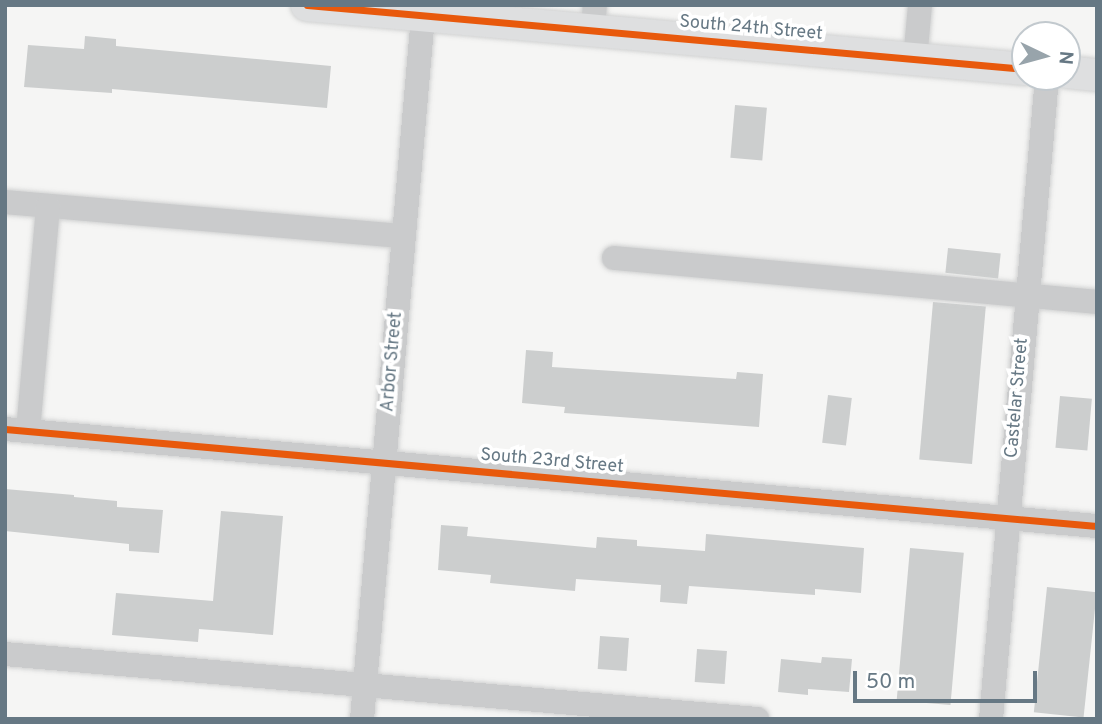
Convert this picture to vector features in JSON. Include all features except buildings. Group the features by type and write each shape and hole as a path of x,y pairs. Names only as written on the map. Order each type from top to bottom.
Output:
{"main road":[{"name":"South 24th Street","path":"307,5 594,18 915,60 1011,68"}],"street":[{"path":"915,60 920,5"},
{"name":"Arbor Street","path":"362,719 423,10"},
{"name":"Castelar Street","path":"991,719 1045,91"},
{"path":"5,202 404,236"},
{"path":"17,430 48,206"},
{"path":"614,258 1097,302"},
{"name":"South 23rd Street","path":"17,430 1097,526"},
{"path":"5,654 757,719"}],"cycle path":[{"path":"307,5 1011,68"},
{"path":"5,429 1097,526"}]}
